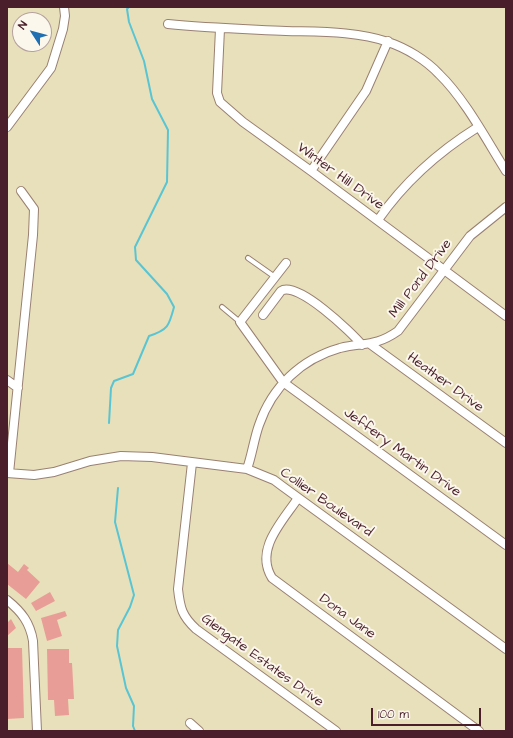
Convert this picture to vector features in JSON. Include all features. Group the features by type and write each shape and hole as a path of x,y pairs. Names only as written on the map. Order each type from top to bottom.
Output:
{"street":[{"path":"7,127 51,68 64,29 64,7"},
{"path":"168,24 220,29 318,32 353,35 388,42 421,59 439,73 454,91 506,171"},
{"name":"Winter Hill Drive","path":"220,29 217,89 220,102 243,122 378,220 506,316"},
{"path":"311,171 366,91 388,42"},
{"path":"378,220 391,201 408,181 451,144 478,127"},
{"path":"8,473 26,322 34,216 32,206 21,191"},
{"name":"Mill Pond Drive","path":"247,470 262,417 283,382 308,361 336,349 385,340 398,331 470,236 506,207"},
{"path":"240,322 286,263"},
{"name":"Heather Drive","path":"262,315 284,289 289,289 312,301 366,344 506,443"},
{"name":"Jeffery Martin Drive","path":"240,322 283,382 506,545"},
{"path":"7,380 18,388"},
{"name":"Collier Boulevard","path":"8,473 34,475 54,472 90,461 121,456 192,462 247,470 274,480 506,649"},
{"name":"Glengate Estates Drive","path":"192,462 178,589 180,606 186,620 196,629 336,731"},
{"name":"Dona Jane","path":"298,498 268,544 266,553 267,566 272,578 479,731"},
{"path":"7,600 26,617 31,629 38,731"},
{"path":"190,723 199,731"}],"lane":[{"path":"248,258 275,277"},
{"path":"222,307 240,322"}],"building":[{"path":"7,563 18,572 24,564 29,568 27,570 40,582 26,599 7,584"},
{"path":"50,592 55,601 36,611 31,603"},
{"path":"65,611 67,616 57,620 62,636 47,641 41,618"},
{"path":"11,619 16,628 7,636 7,623"},
{"path":"7,648 22,648 24,718 7,719"},
{"path":"47,649 69,649 69,663 72,663 74,699 68,699 69,715 55,716 54,700 48,700"}],"waterway":[{"path":"109,423 111,388 114,381 133,374 149,336 160,332 167,326 171,319 174,307 167,294 136,260 135,247 167,182 168,130 152,99 144,61 129,22 127,9 129,7"},
{"path":"118,488 115,522 134,595 130,607 118,630 117,646 126,688 134,706 133,726 135,731"}]}
